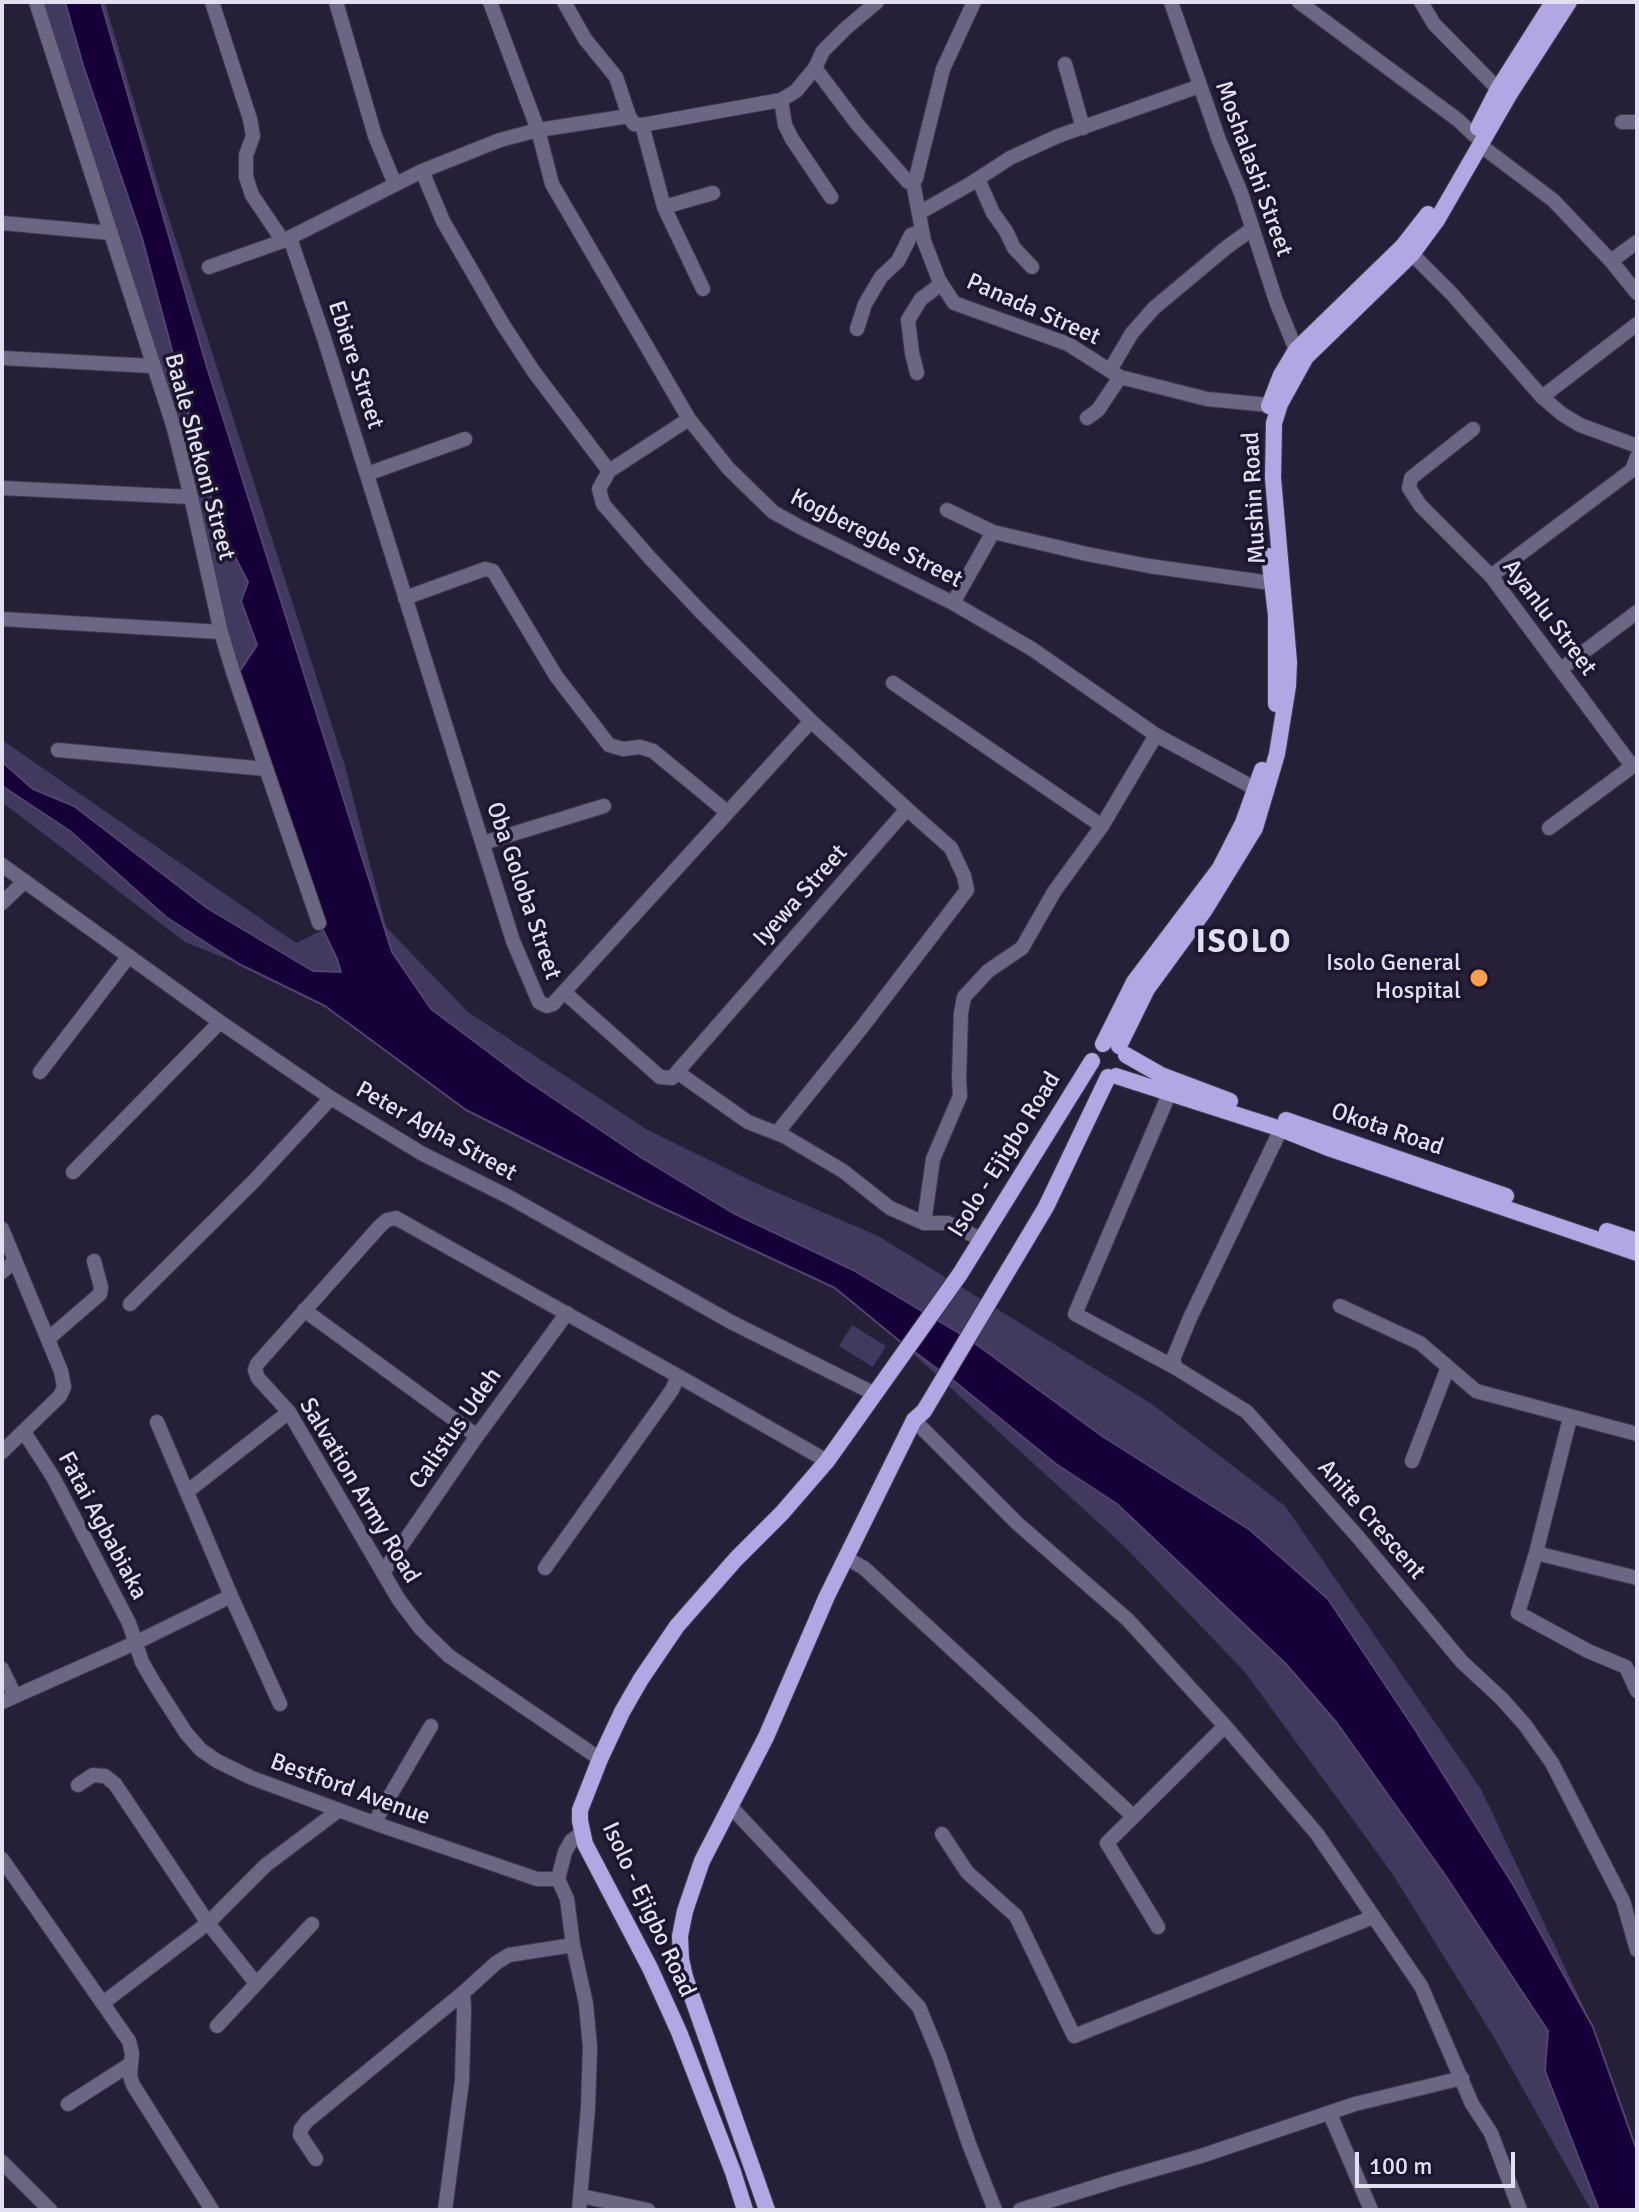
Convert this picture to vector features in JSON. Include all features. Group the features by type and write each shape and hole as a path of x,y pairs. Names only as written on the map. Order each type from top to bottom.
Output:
{"main road":[{"name":"Mushin Road","path":"1116,1048 1147,989 1204,911 1255,828 1277,754 1289,662 1272,467 1274,423 1280,404 1306,357 1412,254 1437,220 1477,140 1498,89 1553,2"},
{"name":"Mushin Road","path":"1116,1048 1134,982 1220,868 1243,823 1268,752 1276,705 1276,632 1261,443 1264,421 1281,375 1296,350 1403,246 1428,214 1569,2"},
{"path":"1112,1077 1125,1065 1116,1048 1094,1051 1092,1061 1095,1070 1112,1077 1170,1092 1281,1129 1331,1149 1637,1253"},
{"name":"Okota Road","path":"1116,1048 1161,1075 1212,1094 1637,1241"},
{"name":"Isolo - Ejigbo Road","path":"745,2210 697,2075 650,1968 585,1844 580,1810 622,1712 677,1626 827,1461 960,1274 1092,1061"},
{"name":"Isolo - Ejigbo Road","path":"767,2210 685,1977 680,1936 685,1911 702,1861 766,1737 846,1558 919,1416 1046,1207 1112,1077"},
{"path":"657,1984 685,1977"}],"street":[{"name":"Baale Shekoni Street","path":"36,2 174,428 221,632 319,923"},
{"name":"Ebiere Street","path":"212,2 250,119 253,136 246,155 246,177 252,195 286,239 377,506"},
{"path":"336,2 375,136 395,184"},
{"name":"Kogberegbe Street","path":"490,2 538,130 552,184 689,419 728,468 773,512 953,603 1032,649 1156,735 1256,789"},
{"path":"564,2 585,39 616,77 634,124 642,125 781,100 796,91 815,68 823,51 877,2"},
{"path":"815,68 858,125 908,182 913,182 943,69 974,2"},
{"name":"Moshalashi Street","path":"1171,2 1296,350"},
{"path":"1299,2 1458,120 1477,140 1553,200 1637,293"},
{"path":"1421,2 1434,24 1498,89"},
{"path":"1065,64 1083,128"},
{"path":"919,213 1010,158 1058,136 1200,86"},
{"path":"781,100 785,125 792,139 831,197"},
{"path":"209,267 286,239 422,171 500,140 538,130 629,116"},
{"path":"642,125 664,207 703,289"},
{"path":"422,171 443,221 502,323 534,372 609,471"},
{"path":"978,179 993,213 1014,248 1032,267"},
{"name":"Panada Street","path":"913,182 922,231 941,284 954,303 1068,344 1115,374 1207,399 1269,405"},
{"path":"664,207 713,193"},
{"path":"2,223 111,233"},
{"path":"1087,418 1098,410 1132,333 1154,308 1252,229"},
{"path":"857,329 865,304 881,277 898,261 911,235 922,231"},
{"path":"1611,261 1637,242"},
{"path":"1412,254 1451,293 1542,397 1580,425 1637,446"},
{"path":"917,373 908,320 927,292 941,284"},
{"path":"1542,397 1637,324"},
{"path":"2,358 152,366"},
{"path":"689,419 609,471 599,489 603,504 691,602 811,721 951,848 967,890 777,1133"},
{"name":"Ayanlu Street","path":"1473,429 1411,478 1409,488 1420,505 1491,576 1634,764"},
{"path":"367,474 465,439"},
{"path":"1491,576 1632,470 1637,457"},
{"path":"2,488 191,497"},
{"name":"Oba Goloba Street","path":"377,506 513,941 539,1002 547,1006 553,1004 811,721"},
{"path":"947,510 993,532 1149,566 1271,583"},
{"path":"953,603 993,532"},
{"path":"405,598 485,569 493,571 556,676 609,745 653,751 727,812"},
{"path":"1561,669 1637,612"},
{"path":"2,619 221,632"},
{"path":"893,683 1102,826"},
{"path":"924,1223 933,1159 960,1096 964,997 988,971 1022,948 1054,892 1102,826 1156,735"},
{"path":"58,750 266,769"},
{"path":"1549,828 1634,764"},
{"path":"483,843 604,806"},
{"name":"Iyewa Street","path":"677,1072 907,809"},
{"name":"Peter Agha Street","path":"2,865 220,1022 331,1098 421,1153 509,1197 731,1322 879,1388"},
{"path":"2,903 25,881"},
{"path":"40,1072 129,956"},
{"path":"564,992 660,1077 672,1078 677,1072 748,1122 777,1133 843,1171 890,1208 924,1223 948,1223 981,1239"},
{"path":"73,1172 220,1022"},
{"name":"Anite Crescent","path":"1170,1092 1075,1314 1176,1368 1247,1412 1358,1537 1462,1662 1525,1725 1552,1763 1623,1901 1637,1950"},
{"path":"130,1304 253,1182 331,1098"},
{"path":"1176,1368 1173,1359 1190,1318 1281,1129"},
{"name":"Salvation Army Road","path":"567,1313 396,1218 380,1226 257,1364 255,1370 258,1378 289,1412 399,1600 421,1629 449,1656 600,1759"},
{"path":"2,1229 64,1379 60,1396 2,1452"},
{"path":"2,1272 15,1261"},
{"path":"48,1339 100,1294 94,1261"},
{"path":"1340,1306 1420,1343 1476,1391 1637,1434"},
{"path":"304,1310 477,1436"},
{"path":"567,1313 827,1461"},
{"name":"Calistus Udeh","path":"384,1571 567,1313"},
{"path":"1412,1461 1448,1367"},
{"path":"545,1568 672,1390 678,1376"},
{"path":"188,1491 289,1412"},
{"path":"919,1416 1018,1524 1128,1620 1225,1726 1317,1834 1421,1986 1472,2104 1491,2133 1520,2210"},
{"path":"1570,1418 1518,1613 1588,1651 1626,1667 1637,1691"},
{"path":"157,1422 280,1704"},
{"name":"Fatai Agbabiaka","path":"24,1432 59,1490 129,1623 135,1643"},
{"path":"1536,1553 1637,1578"},
{"path":"846,1558 864,1568 1133,1816"},
{"path":"2,1669 9,1699 231,1596"},
{"name":"Bestford Avenue","path":"135,1643 154,1683 186,1733 201,1750 217,1761 252,1778 514,1872 537,1879 558,1879"},
{"path":"374,1823 431,1726"},
{"path":"1158,1927 1107,1843 1225,1726"},
{"path":"78,1785 93,1775 105,1776 115,1784 208,1923 255,1982"},
{"path":"731,1807 919,2007 995,2210"},
{"path":"103,2003 208,1923 266,1865 339,1810"},
{"path":"582,1833 571,1841 565,1852 558,1879 567,1899 586,2004 590,2047 580,2203 648,2210"},
{"path":"942,1834 967,1872 1016,1916 1074,2036 1373,1917"},
{"path":"2,1859 129,2041 133,2085 212,2210"},
{"path":"217,2026 312,1924"},
{"path":"316,2159 300,2135 307,2121 496,1963 509,1955 573,1945"},
{"path":"445,2210 462,2081 463,1993"},
{"path":"68,2104 129,2065"},
{"path":"1020,2210 1201,2156 1355,2104 1462,2078"},
{"path":"1330,2114 1371,2210"},
{"path":"2,2162 50,2210"}],"shaded area":[{"path":"38,2 65,2 83,65 142,238 219,526 249,582 241,601 257,645 236,677 212,601 114,237"},
{"path":"65,2 101,2 206,364 392,952 431,1009 523,1078 642,1158 733,1213 853,1270 969,1339 1102,1436 1250,1530 1328,1599 1514,1886 1593,2027 1637,2151 1637,2210 1599,2210 1545,2071 1548,2031 1445,1875 1337,1723 1286,1664 1117,1504 1056,1464 835,1288 652,1203 466,1110 325,1006 239,964 166,917 70,831 2,786 2,762 33,789 74,806 207,908 313,971 341,972 323,930 314,888 236,677 257,645 241,601 248,582 219,526 142,238 83,65"},
{"path":"101,2 105,2 157,181 345,766 386,927 468,1012 646,1129 762,1186 878,1236 1152,1404 1285,1506 1481,1789 1593,2027 1514,1886 1328,1599 1250,1530 1102,1436 969,1339 853,1270 733,1213 642,1158 523,1078 431,1009 392,952 298,665 206,364"},
{"path":"2,740 296,943 323,930 341,972 313,971 207,908 74,806 33,789 2,762"},
{"path":"2,786 70,831 166,917 239,964 185,942 2,802"},
{"path":"852,1325 886,1346 873,1367 839,1346"},
{"path":"897,1339 1056,1464 1117,1504 1286,1664 1337,1723 1445,1875 1548,2032 1545,2071 1599,2210 1591,2210 1495,2039 1392,1873 1244,1671 1124,1546"}],"place":[{"name":"Isolo General Hospital","path":"1479,978"}],"district":[{"name":"ISOLO","path":"1244,944"}]}
